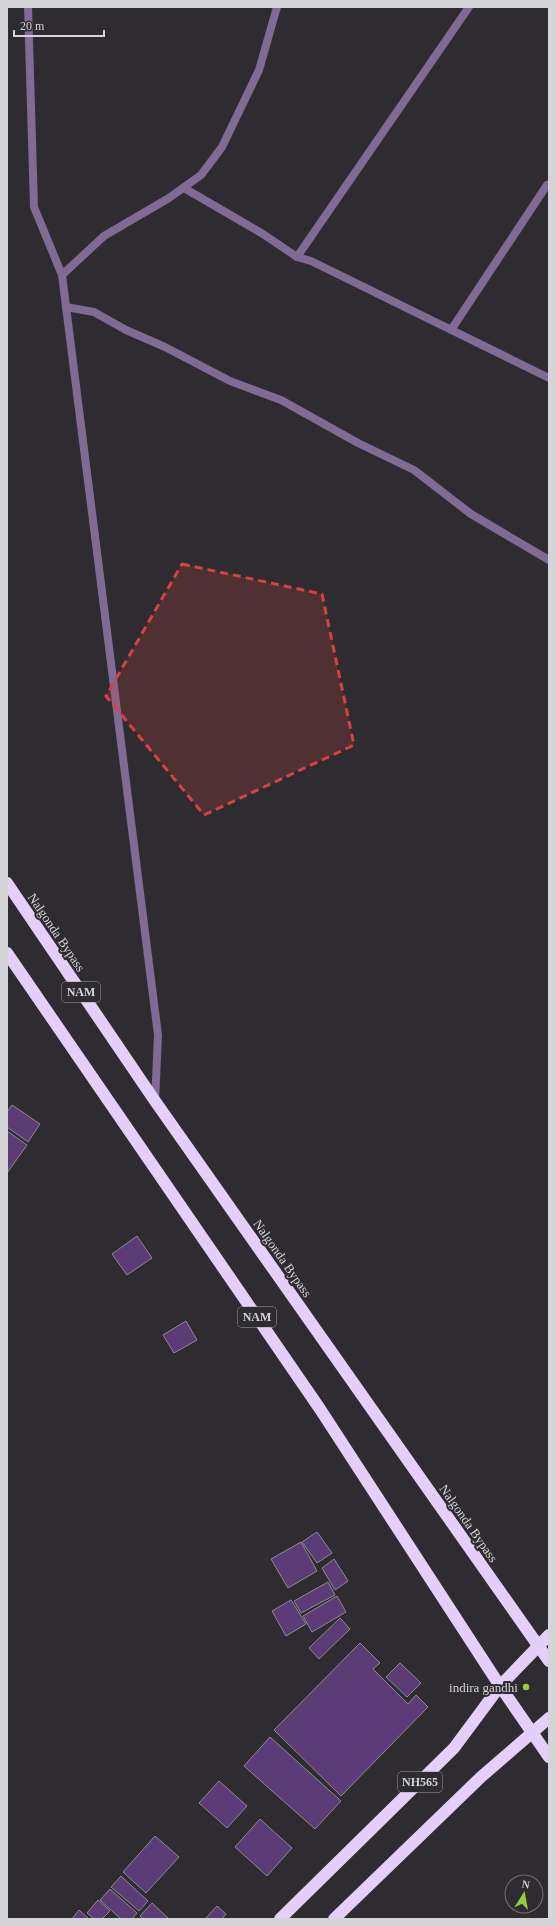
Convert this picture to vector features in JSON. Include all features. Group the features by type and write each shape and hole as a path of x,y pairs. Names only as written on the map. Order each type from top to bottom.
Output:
{"highway":[{"name":"Nalgonda Bypass","path":"7,884 155,1101 538,1646"},
{"name":"NAM","path":"7,953 320,1409 500,1686 549,1757"},
{"name":"NH565","path":"280,1919 454,1748 500,1686 549,1635"},
{"name":"NAM","path":"538,1646 549,1661"},
{"name":"NH565","path":"334,1919 481,1777 549,1718"}],"street":[{"path":"28,7 34,207 62,275 158,1035 155,1101"},
{"path":"62,275 104,236 169,198 201,175 222,148 259,70 277,7"},
{"path":"297,257 469,7"},
{"path":"451,330 547,185 549,186"},
{"path":"184,188 263,234 297,257 311,261 549,378"},
{"path":"66,307 94,312 126,330 164,347 230,381 281,400 358,443 414,470 471,514 549,560"}],"highlighted area":[{"path":"182,564 322,594 354,745 204,815 106,696"}],"building":[{"path":"12,1105 40,1124 28,1142 7,1127 7,1112"},
{"path":"7,1131 27,1145 7,1173"},
{"path":"137,1236 152,1258 127,1275 112,1254"},
{"path":"186,1321 197,1340 174,1353 163,1335"},
{"path":"317,1532 332,1553 317,1563 302,1542"},
{"path":"301,1542 317,1571 288,1588 271,1559"},
{"path":"334,1559 348,1581 335,1590 322,1568"},
{"path":"328,1582 335,1595 301,1613 294,1601"},
{"path":"337,1596 346,1612 312,1632 303,1616"},
{"path":"291,1600 306,1624 286,1636 272,1611"},
{"path":"340,1618 350,1629 319,1659 309,1648"},
{"path":"360,1643 380,1663 373,1669 408,1704 416,1695 428,1707 341,1796 274,1730"},
{"path":"400,1663 421,1683 407,1697 386,1677"},
{"path":"270,1737 341,1801 315,1829 244,1766"},
{"path":"219,1781 247,1806 227,1828 199,1803"},
{"path":"260,1819 292,1848 267,1876 235,1847"},
{"path":"155,1836 179,1857 146,1893 123,1872"},
{"path":"121,1876 148,1901 139,1911 111,1887"},
{"path":"110,1889 137,1913 132,1919 121,1919 100,1900"},
{"path":"98,1900 110,1911 102,1919 94,1919 87,1913"},
{"path":"152,1903 169,1919 143,1919 140,1916"},
{"path":"217,1906 226,1914 222,1919 205,1919"},
{"path":"79,1910 89,1919 72,1919"}],"place":[{"name":"indira gandhi","path":"526,1687"}]}
